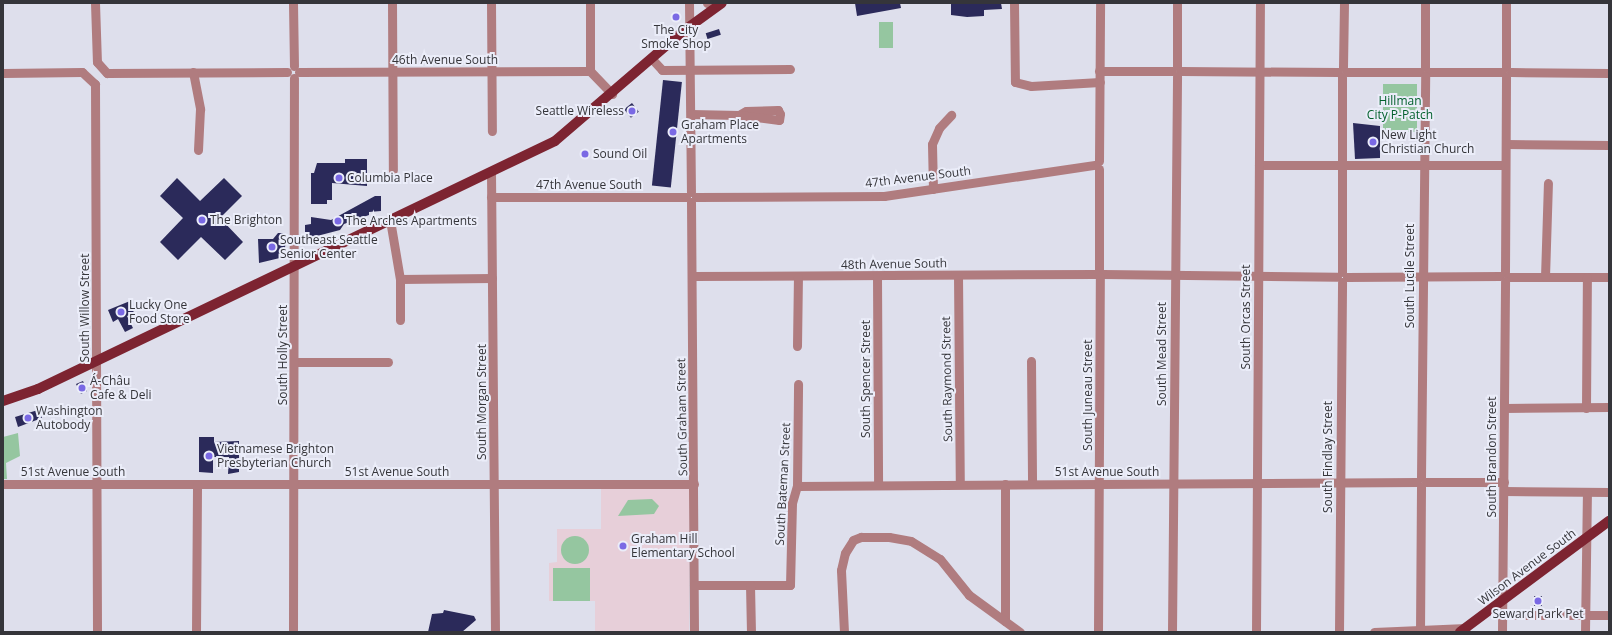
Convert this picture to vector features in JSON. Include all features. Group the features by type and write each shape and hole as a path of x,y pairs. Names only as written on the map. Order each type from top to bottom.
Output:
{"main road":[{"path":"3,401 38,389 97,359 491,173 560,138 689,26 720,4"},
{"name":"Wilson Avenue South","path":"1463,630 1609,521"}],"street":[{"name":"46th Avenue South","path":"95,3 96,58 103,71 590,71"},
{"name":"South Holly Street","path":"293,3 295,362 294,632"},
{"path":"392,3 393,170"},
{"path":"491,3 492,132"},
{"path":"590,3 590,71 612,94"},
{"name":"South Graham Street","path":"688,3 691,114 694,632"},
{"path":"707,3 720,4"},
{"path":"1014,3 1015,82 1024,86 1100,82"},
{"name":"South Juneau Street","path":"1098,632 1098,165 1100,3"},
{"name":"South Mead Street","path":"1172,632 1177,3"},
{"name":"South Orcas Street","path":"1256,632 1260,3"},
{"name":"South Findlay Street","path":"1339,632 1344,3"},
{"name":"South Lucile Street","path":"1420,630 1425,3"},
{"name":"South Brandon Street","path":"1502,632 1506,3"},
{"path":"651,58 662,70 790,69"},
{"path":"1099,71 1609,73"},
{"name":"South Willow Street","path":"3,73 82,72 93,80 96,89 98,484 97,632"},
{"path":"193,72 200,109 198,150"},
{"path":"691,114 739,115"},
{"path":"933,189 932,144 939,128 951,115"},
{"path":"1506,144 1609,145"},
{"name":"47th Avenue South","path":"492,197 882,196 1098,165"},
{"path":"1259,165 1505,165"},
{"name":"South Morgan Street","path":"491,173 495,632"},
{"path":"1545,277 1548,183"},
{"path":"390,220 400,279 400,320"},
{"name":"48th Avenue South","path":"692,276 798,277 1175,274 1258,277 1609,277"},
{"name":"South Raymond Street","path":"958,275 960,484"},
{"name":"South Spencer Street","path":"878,276 878,483"},
{"path":"797,346 798,277"},
{"path":"1586,408 1588,277"},
{"path":"400,279 492,278"},
{"path":"1031,361 1032,484"},
{"path":"295,362 388,362"},
{"name":"South Bateman Street","path":"750,585 790,585 792,503 797,486 798,384"},
{"path":"1504,408 1609,408"},
{"name":"51st Avenue South","path":"797,486 878,483 1174,484 1504,482"},
{"name":"51st Avenue South","path":"3,484 694,484"},
{"path":"1005,484 1005,621"},
{"path":"196,632 197,485"},
{"path":"1504,491 1609,492"},
{"path":"1585,632 1587,492"},
{"path":"844,632 841,570 845,553 853,540 861,537 911,541 940,559 969,595 1020,632"},
{"path":"694,585 750,585 751,632"},
{"path":"1502,615 1609,615"},
{"path":"1374,632 1463,630"}],"shaded area":[{"name":"Graham Hill Elementary School","path":"601,489 689,489 689,632 595,632 595,601 549,601 549,563 557,562 557,529 601,529"}],"green space":[{"path":"879,22 893,22 893,48 879,48"},
{"name":"Hillman City P-Patch","path":"1383,84 1417,84 1417,132 1383,132"},
{"path":"18,433 20,456 6,463 7,479 3,479 3,437"},
{"path":"652,499 659,506 654,514 618,516 628,500"},
{"path":"575,536 585,540 589,550 585,560 575,564 565,560 561,550 565,540"},
{"path":"553,568 590,568 590,601 553,601"}],"building":[{"path":"855,3 900,3 901,8 857,16"},
{"path":"951,3 1001,3 1002,9 984,10 984,16 967,17 951,15"},
{"path":"719,29 721,35 708,39 706,33"},
{"name":"Graham Place Apartments","path":"663,80 682,82 671,187 652,185"},
{"name":"Seattle Wireless","path":"632,103 639,112 631,118 624,109"},
{"name":"New Light Christian Church","path":"1353,123 1380,126 1380,158 1355,159"},
{"name":"Columbia Place","path":"345,159 367,159 367,186 332,183 332,200 327,200 327,204 311,204 311,173 314,173 317,163 345,163"},
{"name":"The Brighton","path":"177,178 200,201 224,178 242,196 220,218 243,242 225,260 201,237 178,260 160,242 183,218 160,196"},
{"name":"The Arches Apartments","path":"375,196 381,196 381,211 369,212 369,215 344,224 340,230 317,236 317,241 305,246 305,225 311,224 311,217 331,220"},
{"name":"Southeast Seattle Senior Center","path":"278,233 284,233 286,239 284,257 259,263 258,239 273,239"},
{"name":"Lucky One Food Store","path":"130,301 134,313 127,316 133,328 125,332 118,319 113,322 108,310"},
{"name":"Á-Châu Cafe & Deli","path":"83,381 87,391 81,394 76,384"},
{"name":"Washington Autobody","path":"38,410 42,418 18,427 15,417"},
{"name":"Vietnamese Brighton Presbyterian Church","path":"199,437 214,437 214,442 239,441 239,472 228,474 229,457 213,457 213,473 199,472"},
{"name":"Seward Park Pet","path":"1534,596 1542,596 1542,606 1534,606"},
{"path":"444,610 474,616 476,620 462,632 428,632 432,614 443,613"}],"place":[{"name":"The City Smoke Shop","path":"676,17"},
{"name":"Seattle Wireless","path":"632,111"},
{"name":"Graham Place Apartments","path":"673,132"},
{"name":"New Light Christian Church","path":"1373,142"},
{"name":"Sound Oil","path":"585,154"},
{"name":"Columbia Place","path":"339,178"},
{"name":"The Brighton","path":"202,220"},
{"name":"The Arches Apartments","path":"338,221"},
{"name":"Southeast Seattle Senior Center","path":"272,247"},
{"name":"Lucky One Food Store","path":"121,312"},
{"name":"Á-Châu Cafe & Deli","path":"82,388"},
{"name":"Washington Autobody","path":"28,418"},
{"name":"Vietnamese Brighton Presbyterian Church","path":"209,456"},
{"name":"Graham Hill Elementary School","path":"623,546"},
{"name":"Seward Park Pet","path":"1538,601"}]}
